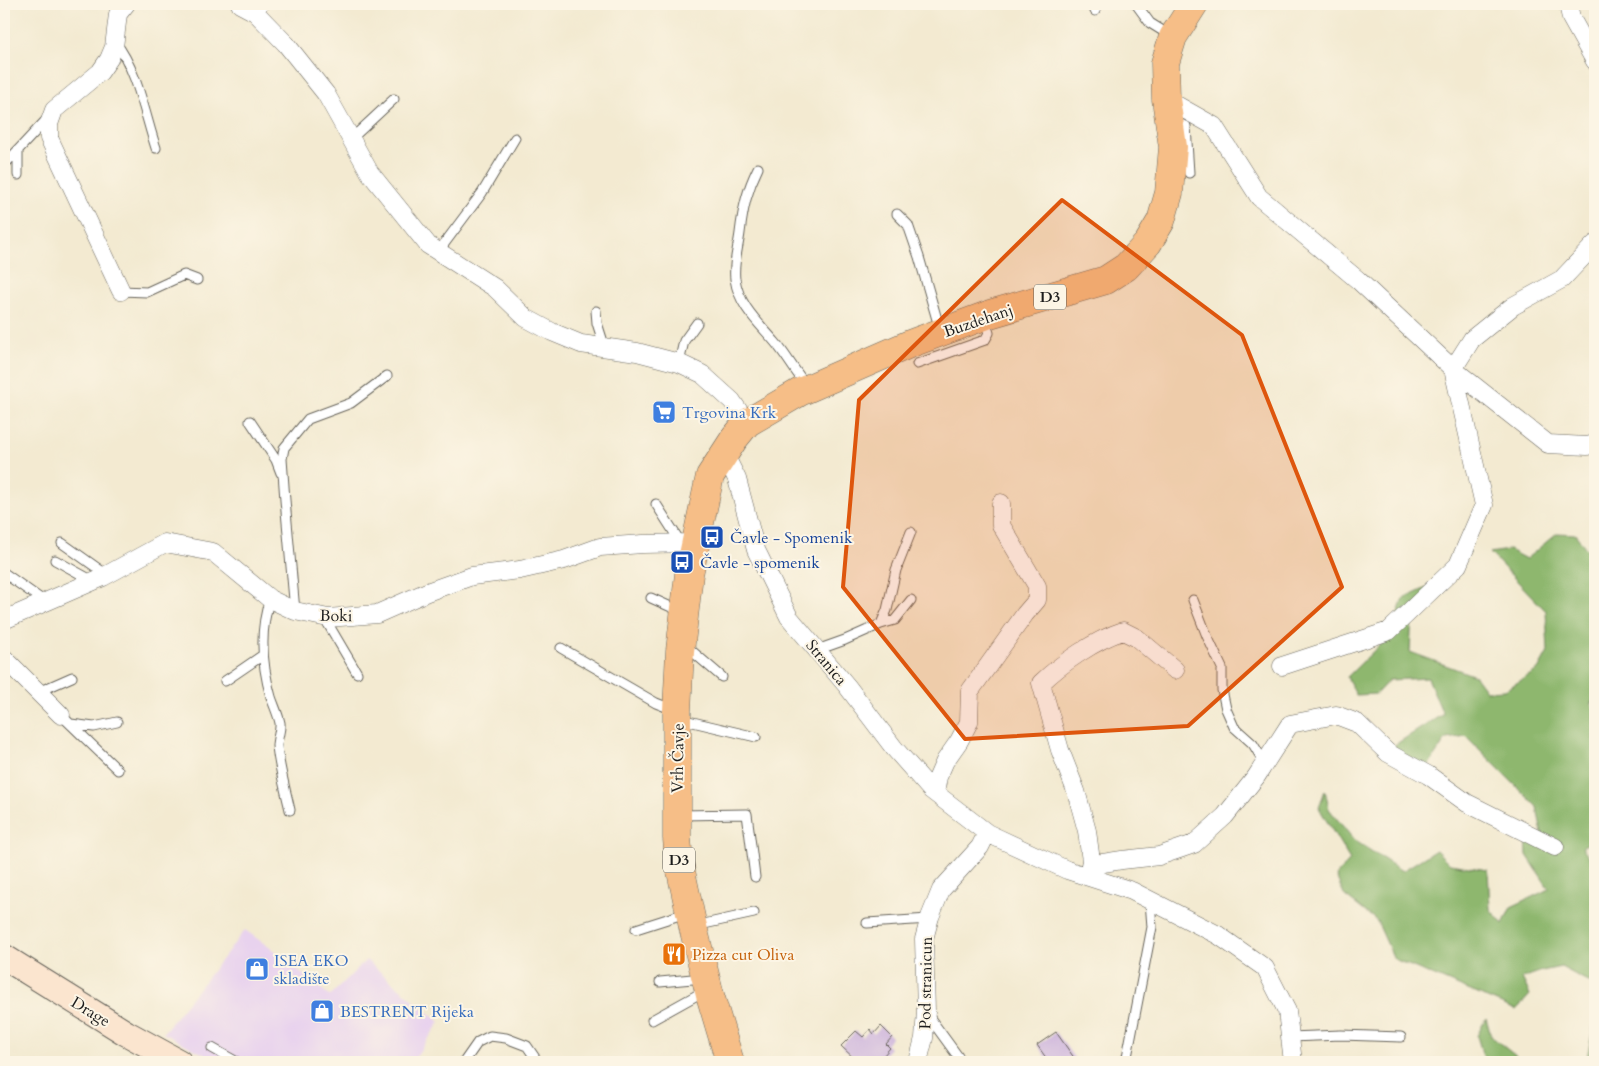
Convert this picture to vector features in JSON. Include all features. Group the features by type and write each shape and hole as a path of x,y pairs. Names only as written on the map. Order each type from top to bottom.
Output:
{"main road":[{"name":"Buzdehanj","path":"724,454 747,423 772,407 809,388 940,332 984,316 1106,280 1126,267 1148,243 1161,221 1169,193 1173,147 1167,109 1165,63 1173,37 1194,4"},
{"name":"Vrh Čavje","path":"724,454 710,476 688,544 689,574 681,642 676,815 680,862 692,919 707,983 730,1062"},
{"name":"Drage","path":"4,957 126,1033 179,1062"}],"street":[{"path":"121,291 49,138 48,124 54,110 100,72 109,59 118,14 126,4"},
{"path":"1568,4 1571,18 1595,61"},
{"path":"251,7 286,44 326,94 370,173 428,245 495,288 526,318 552,332 581,344 637,352 679,363 702,374 732,401 747,423"},
{"path":"1167,109 1214,126 1259,197 1358,280 1453,369 1548,444 1587,446 1595,444"},
{"path":"1282,666 1389,631 1458,565 1484,505 1453,369 1472,339 1513,306 1562,279 1595,244"},
{"name":"Stranica","path":"724,454 737,479 756,550 789,616 847,686 894,748 934,793 987,833 1067,870 1092,872 1132,891 1218,935 1265,968 1287,1011 1293,1062"},
{"path":"934,793 945,761 959,742 969,722 970,690 1037,600 1037,586 1001,526 1001,503"},
{"name":"Boki","path":"4,620 100,578 165,543 213,552 270,599 295,611 324,617 377,614 427,592 472,576 520,570 564,560 600,546 688,544"},
{"path":"1175,670 1137,638 1123,631 1110,635 1055,670 1041,683 1060,750 1076,791 1087,832 1092,872 1122,860 1160,856 1194,844 1224,816 1256,777 1290,724 1336,715 1357,723 1388,753 1428,775 1467,803 1555,847"},
{"path":"4,658 66,720"},
{"name":"Pod stranicun","path":"918,1062 924,1038 926,1012 924,939 929,920 941,890 980,847 987,833"}],"lane":[{"path":"1136,4 1150,24 1173,37"},
{"path":"114,41 124,54 138,90 156,148"},
{"path":"351,139 394,99"},
{"path":"1167,109 1186,126 1189,173"},
{"path":"4,165 54,110"},
{"path":"438,252 482,193 515,138"},
{"path":"18,150 18,175"},
{"path":"758,168 749,185 742,212 740,236 735,256 735,279 739,296 747,310 777,344 795,372 809,388"},
{"path":"897,214 908,225 940,332"},
{"path":"121,291 147,292 184,275 196,280"},
{"path":"596,311 597,323 606,348"},
{"path":"917,364 985,340 989,333 984,316"},
{"path":"679,363 684,341 697,323"},
{"path":"295,611 284,480 284,448 308,419 351,402 387,376"},
{"path":"250,421 276,460 284,480"},
{"path":"656,504 688,544"},
{"path":"881,624 887,610 896,570 911,532"},
{"path":"62,543 100,578"},
{"path":"55,560 100,578"},
{"path":"4,573 45,602"},
{"path":"651,598 684,614"},
{"path":"270,599 262,626 263,654 270,690 280,725 277,743 278,753 290,810"},
{"path":"816,650 881,624 896,620 911,600"},
{"path":"1193,600 1222,668 1222,690 1226,709 1234,726 1253,744 1264,762"},
{"path":"324,617 357,673"},
{"path":"681,642 722,677"},
{"path":"560,648 678,715 756,737"},
{"path":"226,681 263,654"},
{"path":"38,692 72,677"},
{"path":"66,720 94,728 117,722"},
{"path":"66,720 118,770"},
{"path":"676,815 748,814 755,877"},
{"path":"1126,1062 1152,927 1150,901"},
{"path":"636,929 692,919 754,913"},
{"path":"867,923 929,920"},
{"path":"660,982 707,983"},
{"path":"652,1020 707,983"},
{"path":"926,1012 961,1062"},
{"path":"1290,1037 1341,1035 1402,1037"},
{"path":"464,1062 478,1042 490,1036 506,1038 527,1046 538,1062"},
{"path":"212,1048 237,1062"}],"highlighted area":[{"path":"1062,200 1242,335 1342,587 1188,726 965,739 843,587 859,400"}],"shaded area":[{"path":"245,930 276,952 330,996 366,960 440,1022 412,1062 219,1062 163,1033"}],"green space":[{"path":"1557,533 1575,534 1595,560 1595,695 1591,705 1595,709 1595,839 1582,847 1595,864 1595,985 1561,967 1542,971 1522,978 1530,995 1516,1010 1394,959 1377,921 1344,895 1336,876 1350,860 1319,808 1325,790 1329,809 1354,840 1402,871 1436,850 1450,864 1488,870 1490,909 1503,924 1511,907 1549,889 1527,855 1526,835 1544,845 1537,807 1466,736 1446,739 1424,772 1393,746 1443,714 1428,678 1389,680 1376,694 1356,695 1347,677 1390,635 1403,599 1437,583 1412,613 1410,652 1475,676 1486,691 1505,690 1538,670 1548,652 1546,611 1490,553 1509,550 1526,559"},
{"path":"1486,1018 1491,1036 1523,1062 1491,1062 1483,1056 1477,1036"},
{"path":"1595,1018 1595,1062 1583,1062 1587,1057"}],"building":[{"path":"881,1026 892,1037 886,1044 890,1048 883,1056 889,1062 858,1062 841,1046 856,1031 863,1037 870,1029 874,1034"},
{"path":"1056,1032 1077,1062 1049,1062 1037,1045"}],"place":[{"name":"Trgovina Krk","path":"664,412"},
{"name":"Čavle - Spomenik","path":"712,537"},
{"name":"Čavle - spomenik","path":"682,562"},
{"name":"Pizza cut Oliva","path":"674,954"},
{"name":"ISEA EKO skladište","path":"257,969"},
{"name":"BESTRENT Rijeka","path":"322,1011"}]}
